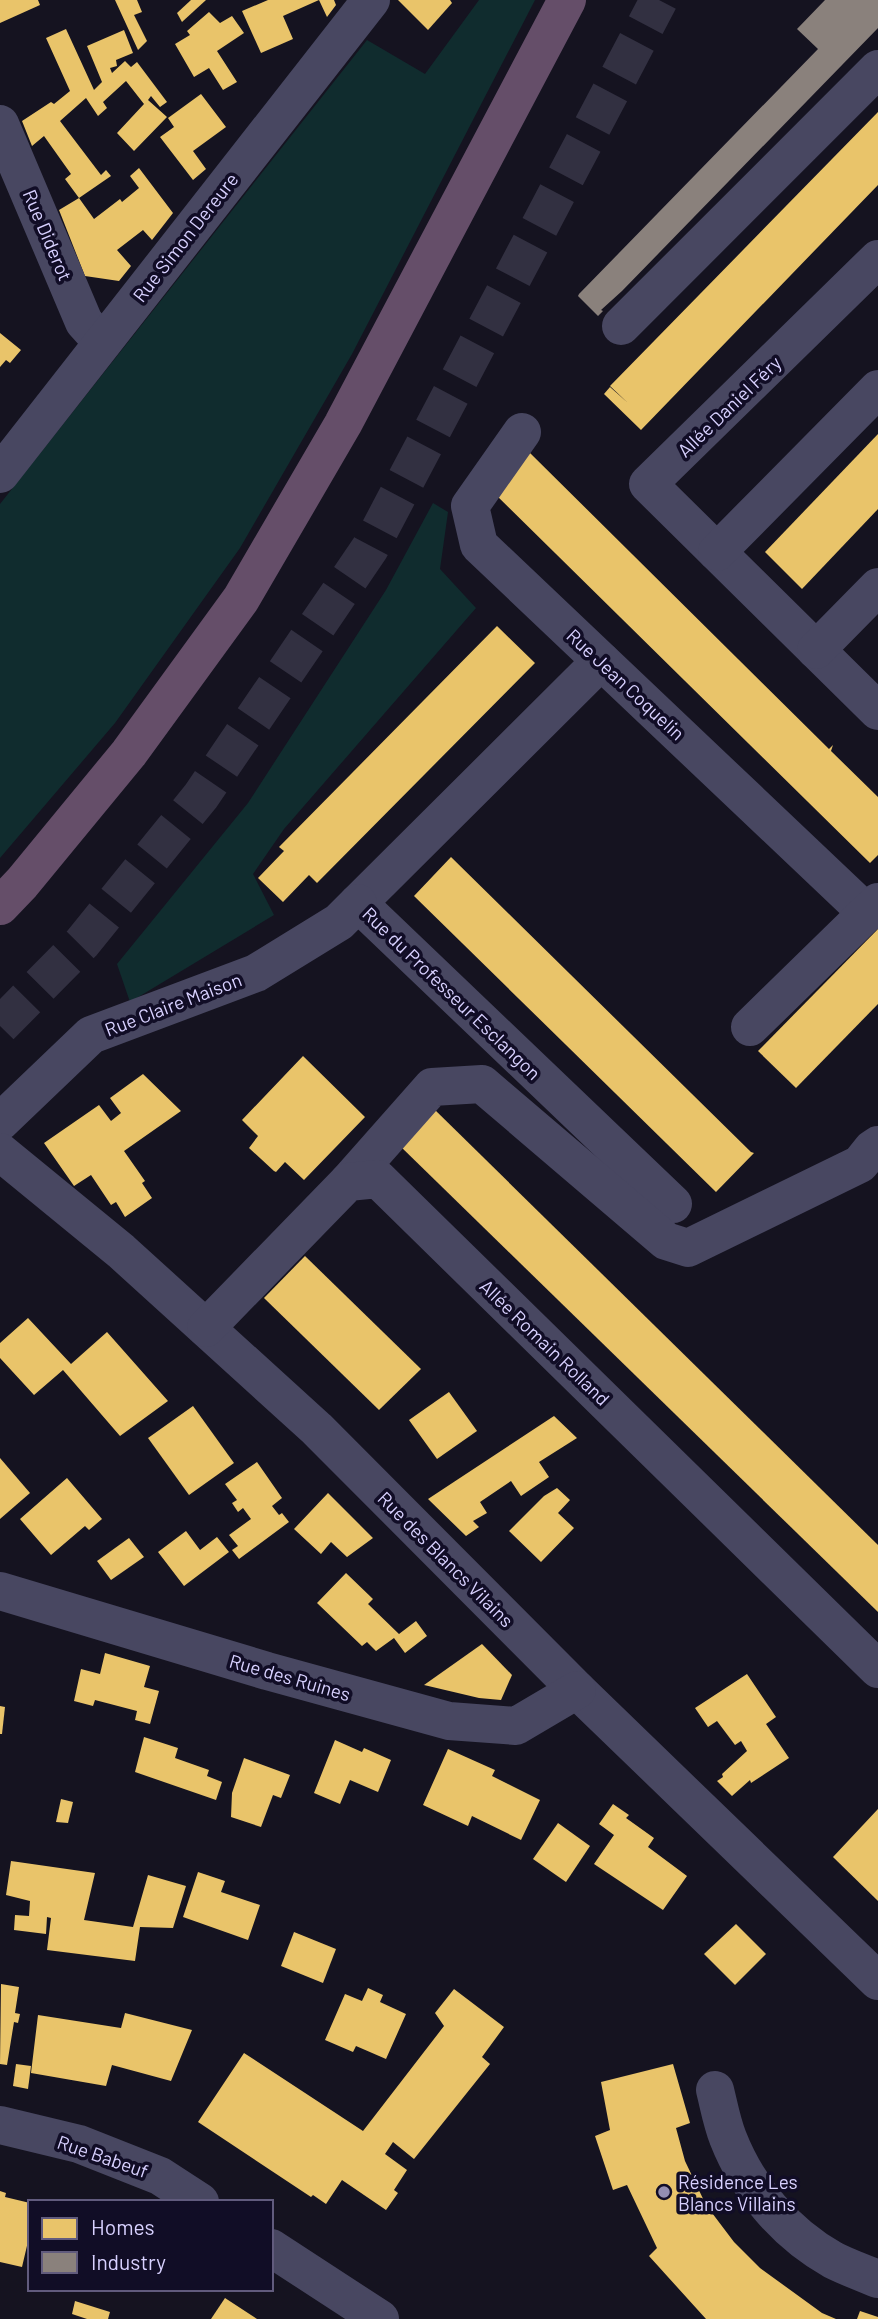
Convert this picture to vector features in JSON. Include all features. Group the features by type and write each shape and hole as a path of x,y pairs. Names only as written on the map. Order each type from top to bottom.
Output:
{"highway":[{"path":"0,906 129,753 242,599 343,424 567,0"}],"street":[{"name":"Rue Simon Dereure","path":"0,474 371,0"},
{"path":"621,326 878,69"},
{"name":"Rue Diderot","path":"0,124 85,322 102,342"},
{"name":"Allée Daniel Féry","path":"878,259 648,484 878,711"},
{"path":"717,552 878,388"},
{"name":"Rue Jean Coquelin","path":"522,432 470,506 479,545 601,661 872,907 750,1027"},
{"path":"816,650 878,587"},
{"name":"Rue du Professeur Esclangon","path":"601,661 358,903 673,1204"},
{"name":"Rue Claire Maison","path":"0,1122 91,1035 256,973 339,922 358,903"},
{"path":"206,1328 348,1182 432,1087 482,1084 666,1241 688,1248 872,1164"},
{"name":"Rue des Blancs Vilains","path":"0,1152 121,1251 317,1429 577,1689 878,1981"},
{"name":"Allée Romain Rolland","path":"348,1182 378,1179 878,1669"},
{"name":"Rue des Ruines","path":"0,1591 267,1671 449,1721 516,1726 577,1689"},
{"path":"715,2090 728,2137 747,2177 773,2213 800,2238 834,2260 878,2279"},
{"name":"Rue Babeuf","path":"0,2124 91,2149 160,2176 197,2200"},
{"path":"273,2249 380,2319"}],"green space":[{"path":"479,0 535,0 352,354 240,548 115,723 0,858 0,504 367,40 425,74"},
{"path":"433,503 448,512 440,569 476,608 284,829 253,874 274,915 130,1002 117,964 248,803 386,590"}],"building: Homes":[{"path":"0,0 38,0 40,5 0,23"},
{"path":"115,0 137,0 142,12 134,15 147,41 138,50"},
{"path":"191,0 206,0 182,22 177,13"},
{"path":"268,0 319,0 283,16 293,39 261,53 242,11"},
{"path":"319,0 334,0 336,5 327,17"},
{"path":"398,0 450,0 452,3 428,30"},
{"path":"209,12 220,23 232,16 244,33 217,51 237,82 223,90 209,68 194,77 175,44 190,35 187,31"},
{"path":"66,29 94,90 102,82 87,46 124,30 133,53 116,60 117,66 110,68 112,73 125,61 131,67 137,62 167,102 160,107 151,96 148,100 167,117 134,151 117,133 144,104 126,81 103,102 107,108 98,116 86,98 60,121 101,175 106,170 111,176 79,198 65,179 71,174 44,136 32,146 22,121 51,102 54,104 70,91 46,38"},
{"path":"201,94 226,127 193,151 206,169 193,180 160,137 174,127 168,118"},
{"path":"878,112 878,185 641,430 604,394 610,387 628,403 610,386"},
{"path":"139,168 173,213 152,240 143,230 117,250 131,266 119,281 85,276 59,210 79,198 94,219 139,188 130,176"},
{"path":"0,333 21,350 10,363 6,360 0,367"},
{"path":"878,434 878,509 802,589 765,552"},
{"path":"530,453 829,749 833,745 831,751 878,797 878,855 870,863 492,491"},
{"path":"497,626 535,663 317,883 309,875 283,902 258,878 284,851 279,847"},
{"path":"451,857 754,1153 716,1192 414,896"},
{"path":"878,929 878,1004 796,1088 758,1051"},
{"path":"303,1056 365,1117 304,1180 285,1162 274,1171 249,1148 258,1136 242,1120"},
{"path":"143,1074 181,1111 124,1151 145,1181 142,1183 152,1198 125,1217 116,1202 111,1205 91,1175 74,1186 44,1143 99,1105 111,1121 121,1113 110,1098"},
{"path":"433,1108 878,1545 878,1612 398,1144"},
{"path":"305,1256 421,1369 379,1410 264,1298"},
{"path":"28,1318 71,1364 107,1332 168,1401 120,1436 63,1370 34,1395 0,1358 0,1343"},
{"path":"449,1392 477,1431 437,1459 409,1420"},
{"path":"193,1406 234,1463 189,1495 148,1438"},
{"path":"554,1416 577,1438 539,1462 549,1477 521,1496 511,1481 480,1502 487,1513 473,1521 479,1527 466,1536 428,1499"},
{"path":"0,1458 30,1493 0,1519"},
{"path":"257,1462 282,1498 272,1506 289,1522 239,1559 232,1550 238,1546 229,1535 251,1519 243,1508 238,1512 232,1503 237,1500 225,1484"},
{"path":"67,1478 102,1519 89,1530 85,1526 51,1555 20,1519"},
{"path":"557,1488 570,1500 558,1513 574,1528 541,1562 509,1531 544,1496"},
{"path":"328,1493 373,1538 347,1557 331,1542 321,1554 294,1529"},
{"path":"186,1531 200,1550 217,1537 229,1552 184,1586 158,1552"},
{"path":"129,1538 144,1557 111,1580 97,1561"},
{"path":"346,1573 373,1599 368,1604 399,1634 416,1621 427,1636 405,1653 394,1638 376,1651 367,1642 362,1646 317,1603"},
{"path":"482,1644 512,1675 501,1700 479,1698 424,1685"},
{"path":"105,1653 150,1666 144,1687 159,1691 150,1724 135,1720 137,1711 95,1700 93,1706 74,1701 81,1669 100,1674"},
{"path":"747,1674 776,1717 766,1724 789,1758 751,1783 750,1780 732,1796 717,1781 747,1751 741,1741 735,1745 717,1721 708,1727 695,1708"},
{"path":"0,1706 5,1707 2,1734 0,1734"},
{"path":"144,1737 178,1748 175,1758 209,1770 207,1776 222,1782 216,1800 135,1772"},
{"path":"335,1740 362,1752 364,1748 391,1760 378,1792 350,1780 340,1804 314,1793"},
{"path":"448,1749 495,1770 492,1776 540,1800 521,1840 472,1816 468,1826 423,1805"},
{"path":"244,1758 290,1775 281,1798 273,1795 261,1827 231,1817 232,1793"},
{"path":"61,1799 73,1802 68,1823 56,1822"},
{"path":"613,1804 629,1815 626,1818 654,1838 648,1847 687,1876 663,1910 594,1864 614,1835 599,1824"},
{"path":"878,1809 878,1901 833,1857"},
{"path":"558,1823 590,1846 566,1882 533,1859"},
{"path":"11,1861 95,1873 84,1920 133,1927 148,1875 186,1886 173,1928 140,1927 135,1961 47,1950 51,1918 47,1917 46,1934 14,1930 15,1915 29,1916 30,1901 6,1895"},
{"path":"198,1872 225,1881 221,1892 260,1905 248,1940 183,1917"},
{"path":"736,1924 766,1954 735,1985 704,1954"},
{"path":"294,1932 336,1949 323,1983 281,1966"},
{"path":"1,1984 19,1987 15,2013 20,2014 18,2023 14,2022 7,2065 0,2064"},
{"path":"368,1988 383,1995 380,2002 406,2014 386,2059 356,2046 353,2052 325,2040 345,1994 362,2001"},
{"path":"454,1989 504,2027 482,2057 490,2064 414,2159 393,2142 385,2154 407,2170 394,2190 398,2193 386,2210 342,2180 326,2204 313,2195 311,2197 198,2122 244,2053 363,2131 444,2026 435,2013"},
{"path":"125,2013 192,2030 171,2081 112,2065 106,2086 31,2073 38,2015 121,2028"},
{"path":"16,2064 31,2066 28,2089 13,2086"},
{"name":"Résidence Les Blancs Villains","path":"673,2064 690,2123 676,2128 685,2161 706,2205 734,2242 760,2268 822,2313 836,2319 706,2319 649,2256 657,2248 627,2185 613,2190 595,2136 610,2130 601,2082"},
{"path":"0,2191 6,2193 5,2197 28,2203 28,2242 22,2267 0,2262"},
{"path":"225,2298 257,2319 211,2319"},
{"path":"75,2301 110,2312 108,2319 87,2319 72,2314"},
{"path":"860,2311 878,2317 878,2319 857,2319"}],"building: Industry":[{"path":"825,0 878,0 878,28 598,316 579,294 818,49 797,29"}],"tunnel":[{"path":"0,1026 82,943 201,796 370,548 659,0"}],"place":[{"name":"Résidence Les Blancs Villains","path":"664,2192"}]}
